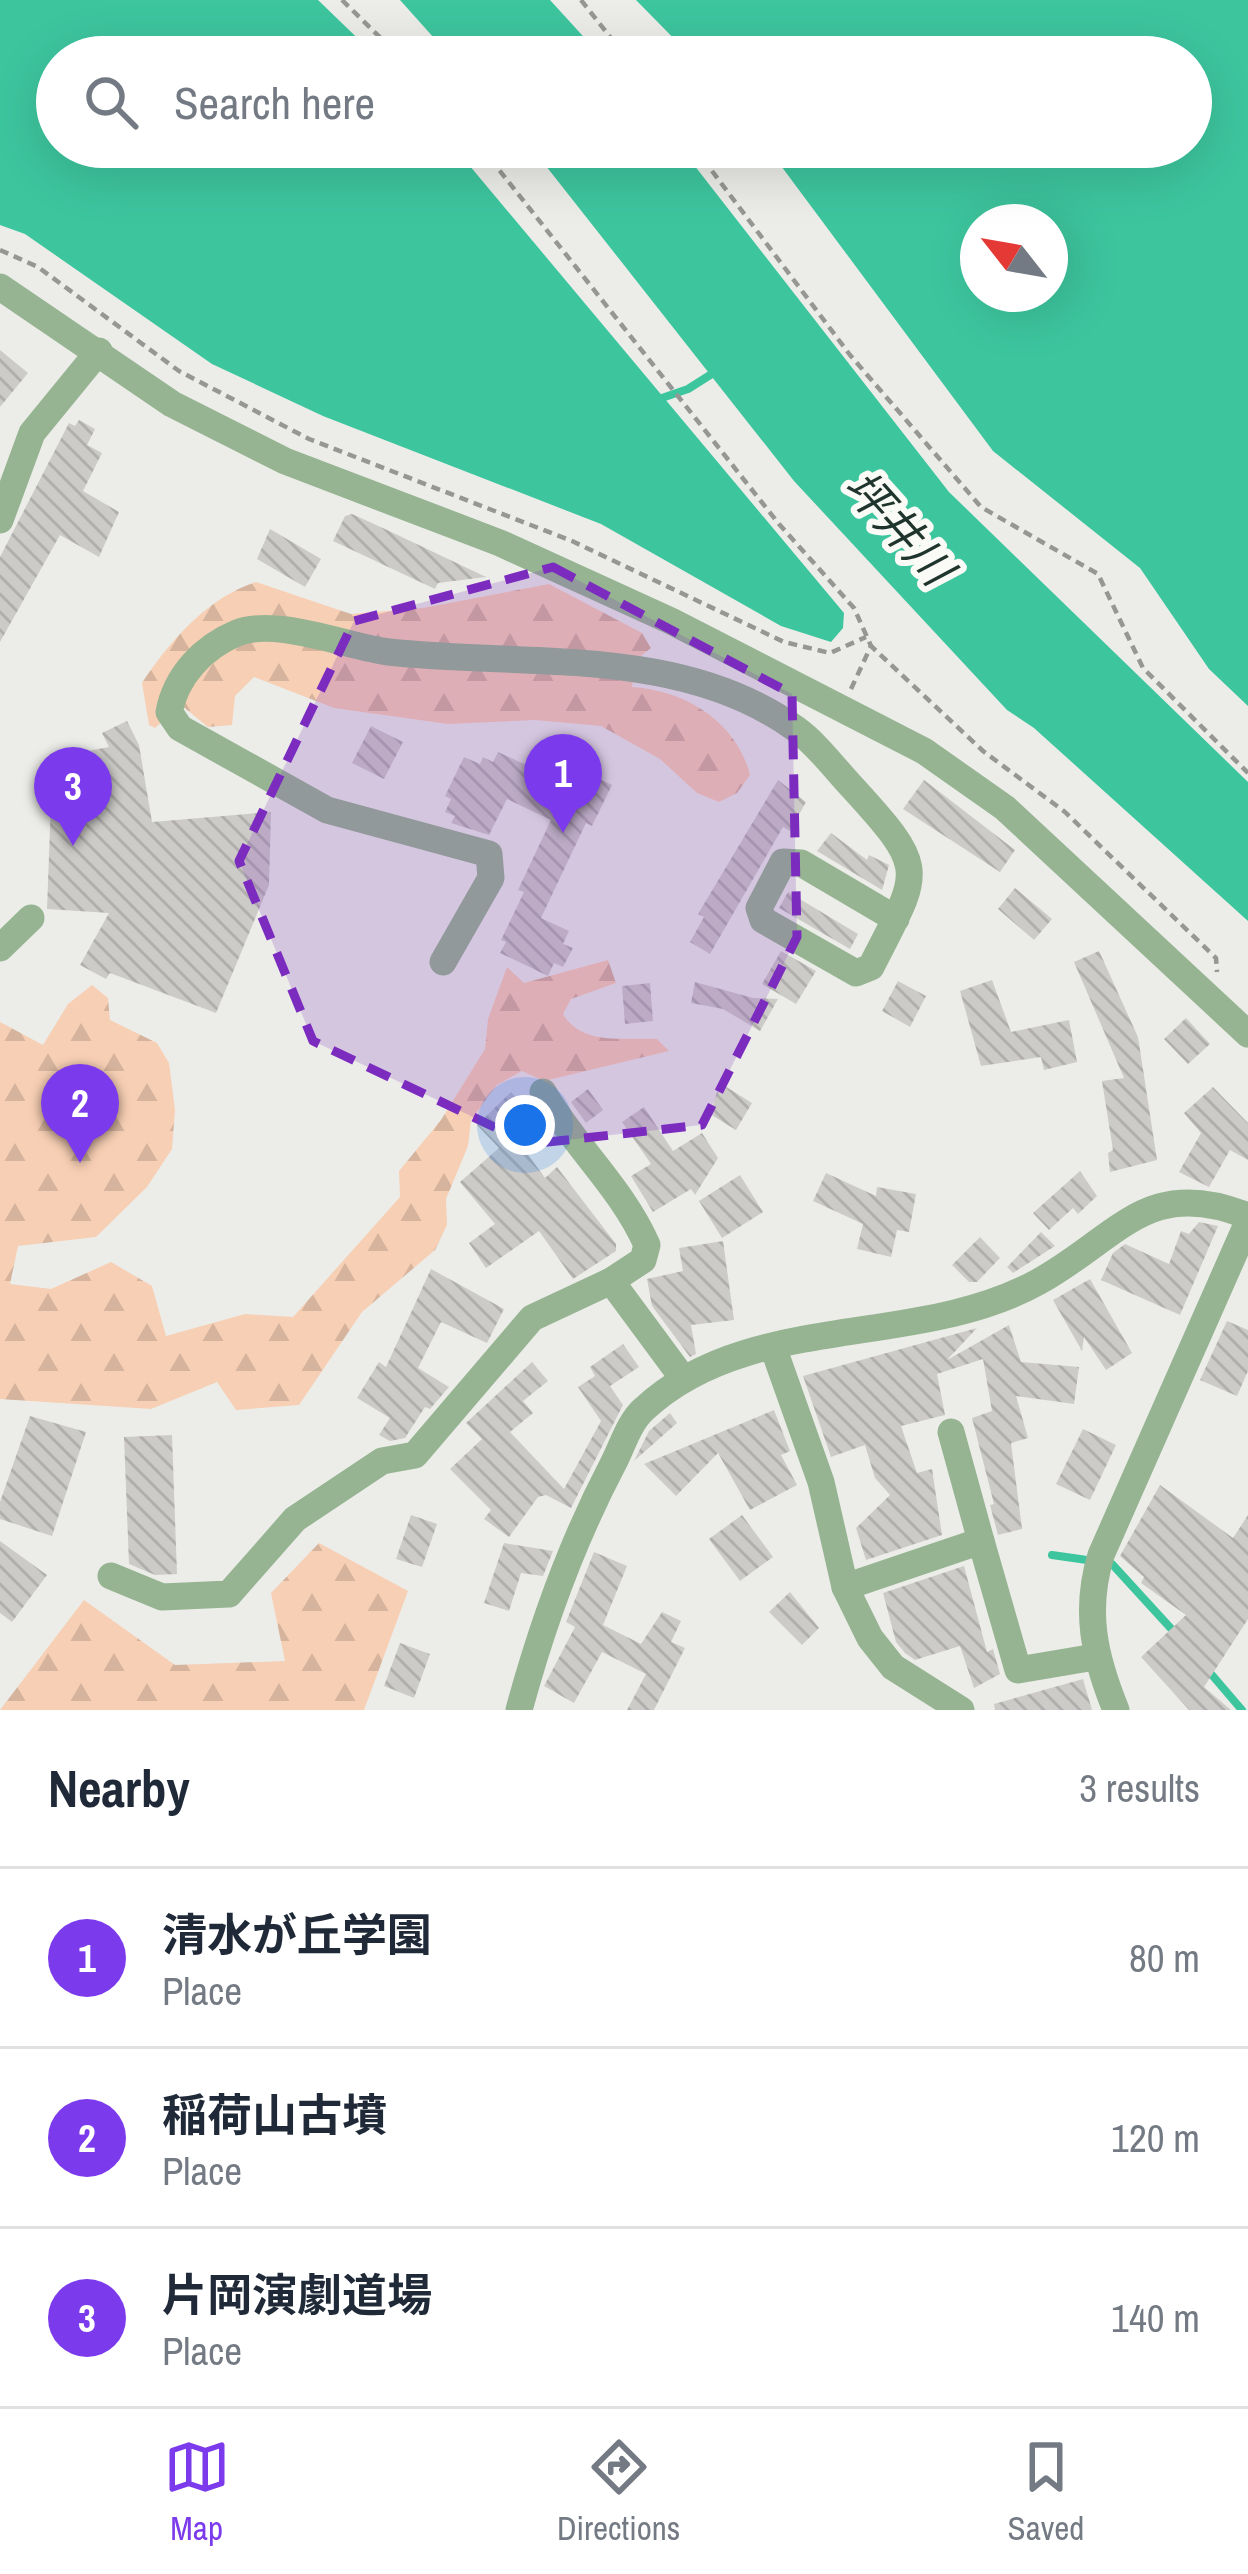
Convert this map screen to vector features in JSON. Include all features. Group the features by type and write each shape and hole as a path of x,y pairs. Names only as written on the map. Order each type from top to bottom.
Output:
{"street":[{"path":"0,287 172,404 285,461 500,543 819,695 924,751 1006,808 1248,1034"},
{"path":"0,520 32,434 99,351"},
{"path":"443,962 490,878 489,854 327,810 180,728 169,712 173,691 212,647 255,629 388,652 533,658 664,675 769,713 799,731 892,831 909,857 910,892 871,968 856,973 763,920 759,908 784,862 800,862 896,919"},
{"path":"799,731 819,695"},
{"path":"0,948 31,918"},
{"path":"111,1576 162,1597 229,1594 296,1519 382,1461 415,1455 532,1318 611,1281 643,1260 647,1245 633,1212 565,1131 543,1092"},
{"path":"519,1710 572,1542 639,1413 682,1377 773,1347 1002,1299 1039,1282 1138,1215 1178,1200 1211,1201 1248,1219 1101,1555 1090,1593 1095,1657 1116,1710"},
{"path":"611,1281 682,1377"},
{"path":"773,1347 821,1482 845,1587 870,1638 893,1667 962,1710"},
{"path":"951,1432 1018,1670 1095,1657"},
{"path":"845,1587 981,1541"}],"path":[{"path":"342,0 379,36"},
{"path":"581,0 609,36"},
{"path":"498,168 779,524 854,608 871,646"},
{"path":"710,168 850,356 981,507 1098,574 1143,668 1248,772"},
{"path":"0,250 38,267 179,371 309,439 572,541 784,642 830,652 866,637"}],"highlighted area":[{"path":"553,567 792,694 797,937 702,1125 530,1144 313,1041 239,861 354,621"}],"green space":[{"path":"256,582 351,614 423,608 549,584 642,633 651,648 636,660 632,687 671,695 706,712 734,739 750,775 737,793 719,802 697,793 660,759 601,726 535,720 448,724 334,708 254,677 235,696 232,725 208,727 181,705 155,728 149,725 142,683 153,668 206,610"},
{"path":"608,960 616,983 571,999 563,1014 592,1035 657,1039 669,1051 544,1081 522,1071 497,1085 471,1120 468,1146 446,1199 447,1225 435,1250 362,1312 299,1405 236,1410 217,1382 151,1409 0,1399 0,1022 43,1045 68,1004 92,985 108,998 110,1020 157,1043 169,1063 175,1110 172,1149 147,1187 96,1237 18,1246 10,1284 51,1289 111,1262 152,1286 166,1336 245,1314 293,1317 400,1197 399,1171 441,1120 485,1049 488,1019 507,967 524,983"},
{"path":"319,1543 408,1591 364,1710 0,1710 84,1600 175,1665 285,1661 271,1593"}],"water":[{"path":"0,0 318,0 355,36 36,36 36,168 472,168 844,613 843,628 831,642 781,626 601,524 323,416 212,364 25,234 0,225"},
{"path":"400,0 550,0 583,36 432,36"},
{"path":"636,0 1248,0 1248,706 1209,669 1140,568 993,451 783,168 1212,168 1212,36 671,36"},
{"name":"坪井川","path":"548,168 696,168 949,492 1248,782 1248,921 1034,728 1007,710 794,481"}],"building":[{"path":"0,350 28,373 0,407"},
{"path":"79,420 95,429 87,445 102,453 83,491 119,512 99,557 60,535 0,642 0,557 69,423 75,426"},
{"path":"352,514 486,577 438,583 435,589 333,541 345,516"},
{"path":"270,529 321,559 305,587 257,559"},
{"path":"127,721 139,745 152,822 271,812 269,885 216,1013 110,973 106,979 80,965 109,913 47,909 51,802 38,800 43,777 88,786 82,752 109,747 102,733"},
{"path":"371,726 403,742 384,779 352,763"},
{"path":"498,752 574,787 582,770 612,785 592,826 586,823 541,918 569,931 563,944 573,948 563,967 554,963 548,976 500,953 506,942 501,940 524,892 518,890 551,820 507,799 489,835 451,823 455,816 445,812 451,799 445,796 464,757 480,764 483,757 493,762"},
{"path":"778,780 806,802 790,831 783,827 710,954 690,942 704,917 698,914"},
{"path":"924,780 1015,850 1000,872 903,809"},
{"path":"831,833 867,860 869,855 889,865 882,890 817,851"},
{"path":"1015,888 1052,919 1034,940 998,909"},
{"path":"788,892 858,934 850,949 779,908"},
{"path":"781,951 816,971 796,1004 762,984"},
{"path":"1099,951 1138,1037 1157,1160 1110,1172 1108,1153 1113,1150 1102,1081 1124,1078 1074,962"},
{"path":"992,980 1011,1032 1069,1020 1077,1062 1044,1070 1041,1057 981,1066 960,991"},
{"path":"898,981 926,996 910,1027 882,1011"},
{"path":"695,982 753,998 778,999 760,1031 723,1009 691,1003"},
{"path":"650,983 653,1021 625,1024 622,986"},
{"path":"1186,1018 1210,1044 1188,1064 1164,1039"},
{"path":"720,1083 752,1103 736,1130 710,1114"},
{"path":"1213,1087 1248,1123 1248,1160 1230,1150 1209,1187 1179,1172 1201,1133 1184,1113"},
{"path":"588,1089 603,1110 586,1123 571,1102"},
{"path":"511,1092 536,1118 516,1138 545,1178 557,1167 616,1244 616,1251 573,1279 539,1231 486,1268 469,1243 495,1224 460,1182 499,1148 477,1125"},
{"path":"644,1107 673,1151 702,1133 718,1158 695,1195 691,1189 653,1212 631,1176 651,1164 622,1122"},
{"path":"1080,1171 1097,1196 1078,1214 1073,1208 1049,1230 1033,1213"},
{"path":"826,1173 876,1196 877,1187 916,1194 909,1232 897,1230 891,1257 857,1249 863,1224 813,1201"},
{"path":"740,1175 763,1212 722,1238 699,1201"},
{"path":"1199,1222 1218,1226 1180,1315 1101,1280 1113,1253 1125,1244 1169,1264 1181,1231 1189,1234"},
{"path":"1041,1232 1055,1246 1013,1273 1007,1267"},
{"path":"980,1237 1000,1258 977,1282 969,1282 952,1265"},
{"path":"723,1241 734,1320 691,1325 696,1354 690,1357 652,1306 647,1279 683,1271 679,1248"},
{"path":"431,1269 504,1309 487,1343 441,1322 418,1368 449,1387 430,1409 425,1407 405,1438 390,1441 379,1435 390,1418 357,1398 379,1362 386,1367"},
{"path":"1090,1279 1132,1353 1106,1370 1084,1337 1082,1351 1053,1300"},
{"path":"1227,1321 1248,1330 1248,1371 1237,1396 1200,1380"},
{"path":"1009,1325 1021,1362 1079,1367 1074,1404 1016,1396 1028,1438 1011,1443 1022,1529 998,1535 990,1505 994,1504 972,1418 992,1411 983,1359 937,1374 945,1415 901,1426 917,1473 932,1469 942,1535 866,1560 856,1528 890,1495 875,1478 865,1445 831,1457 803,1376 977,1328 947,1360"},
{"path":"623,1344 639,1367 610,1386 623,1405 571,1508 546,1495 538,1497 509,1537 484,1519 491,1510 450,1469 482,1439 466,1423 532,1362 548,1381 523,1401 533,1413 510,1432 564,1489 601,1421 578,1387 595,1376 590,1367"},
{"path":"774,1410 790,1451 781,1455 797,1485 750,1510 718,1453 676,1496 644,1464"},
{"path":"670,1413 677,1423 634,1461 649,1431"},
{"path":"30,1416 86,1432 52,1536 0,1519 0,1502"},
{"path":"1083,1429 1116,1445 1090,1500 1056,1484"},
{"path":"172,1435 177,1574 155,1575 129,1564 124,1437"},
{"path":"1160,1485 1233,1538 1248,1515 1248,1619 1204,1687 1231,1710 1189,1710 1141,1657 1186,1615 1141,1583 1144,1577 1120,1556"},
{"path":"411,1515 437,1524 422,1567 396,1559"},
{"path":"742,1515 773,1557 740,1581 709,1539"},
{"path":"0,1541 47,1575 12,1622 0,1613"},
{"path":"504,1543 553,1551 543,1576 521,1573 509,1611 484,1603"},
{"path":"594,1552 627,1566 603,1625 641,1644 662,1612 681,1621 671,1642 685,1648 654,1710 627,1710 646,1674 602,1652 574,1703 544,1686 575,1627 566,1622"},
{"path":"964,1566 987,1652 993,1649 1000,1674 974,1688 960,1646 915,1660 905,1653 896,1642 883,1593"},
{"path":"790,1592 819,1628 802,1645 769,1612"},
{"path":"400,1643 430,1654 414,1698 384,1686"},
{"path":"1083,1679 1092,1710 995,1710 994,1704"}],"waterway":[{"path":"656,400 688,389 718,370"},
{"path":"1052,1555 1087,1560"},
{"path":"1112,1564 1176,1634"},
{"path":"1206,1668 1242,1710"}],"place":[{"name":"清水が丘学園","path":"563,833"},
{"name":"片岡演劇道場","path":"73,846"},
{"name":"稲荷山古墳","path":"80,1163"}]}
